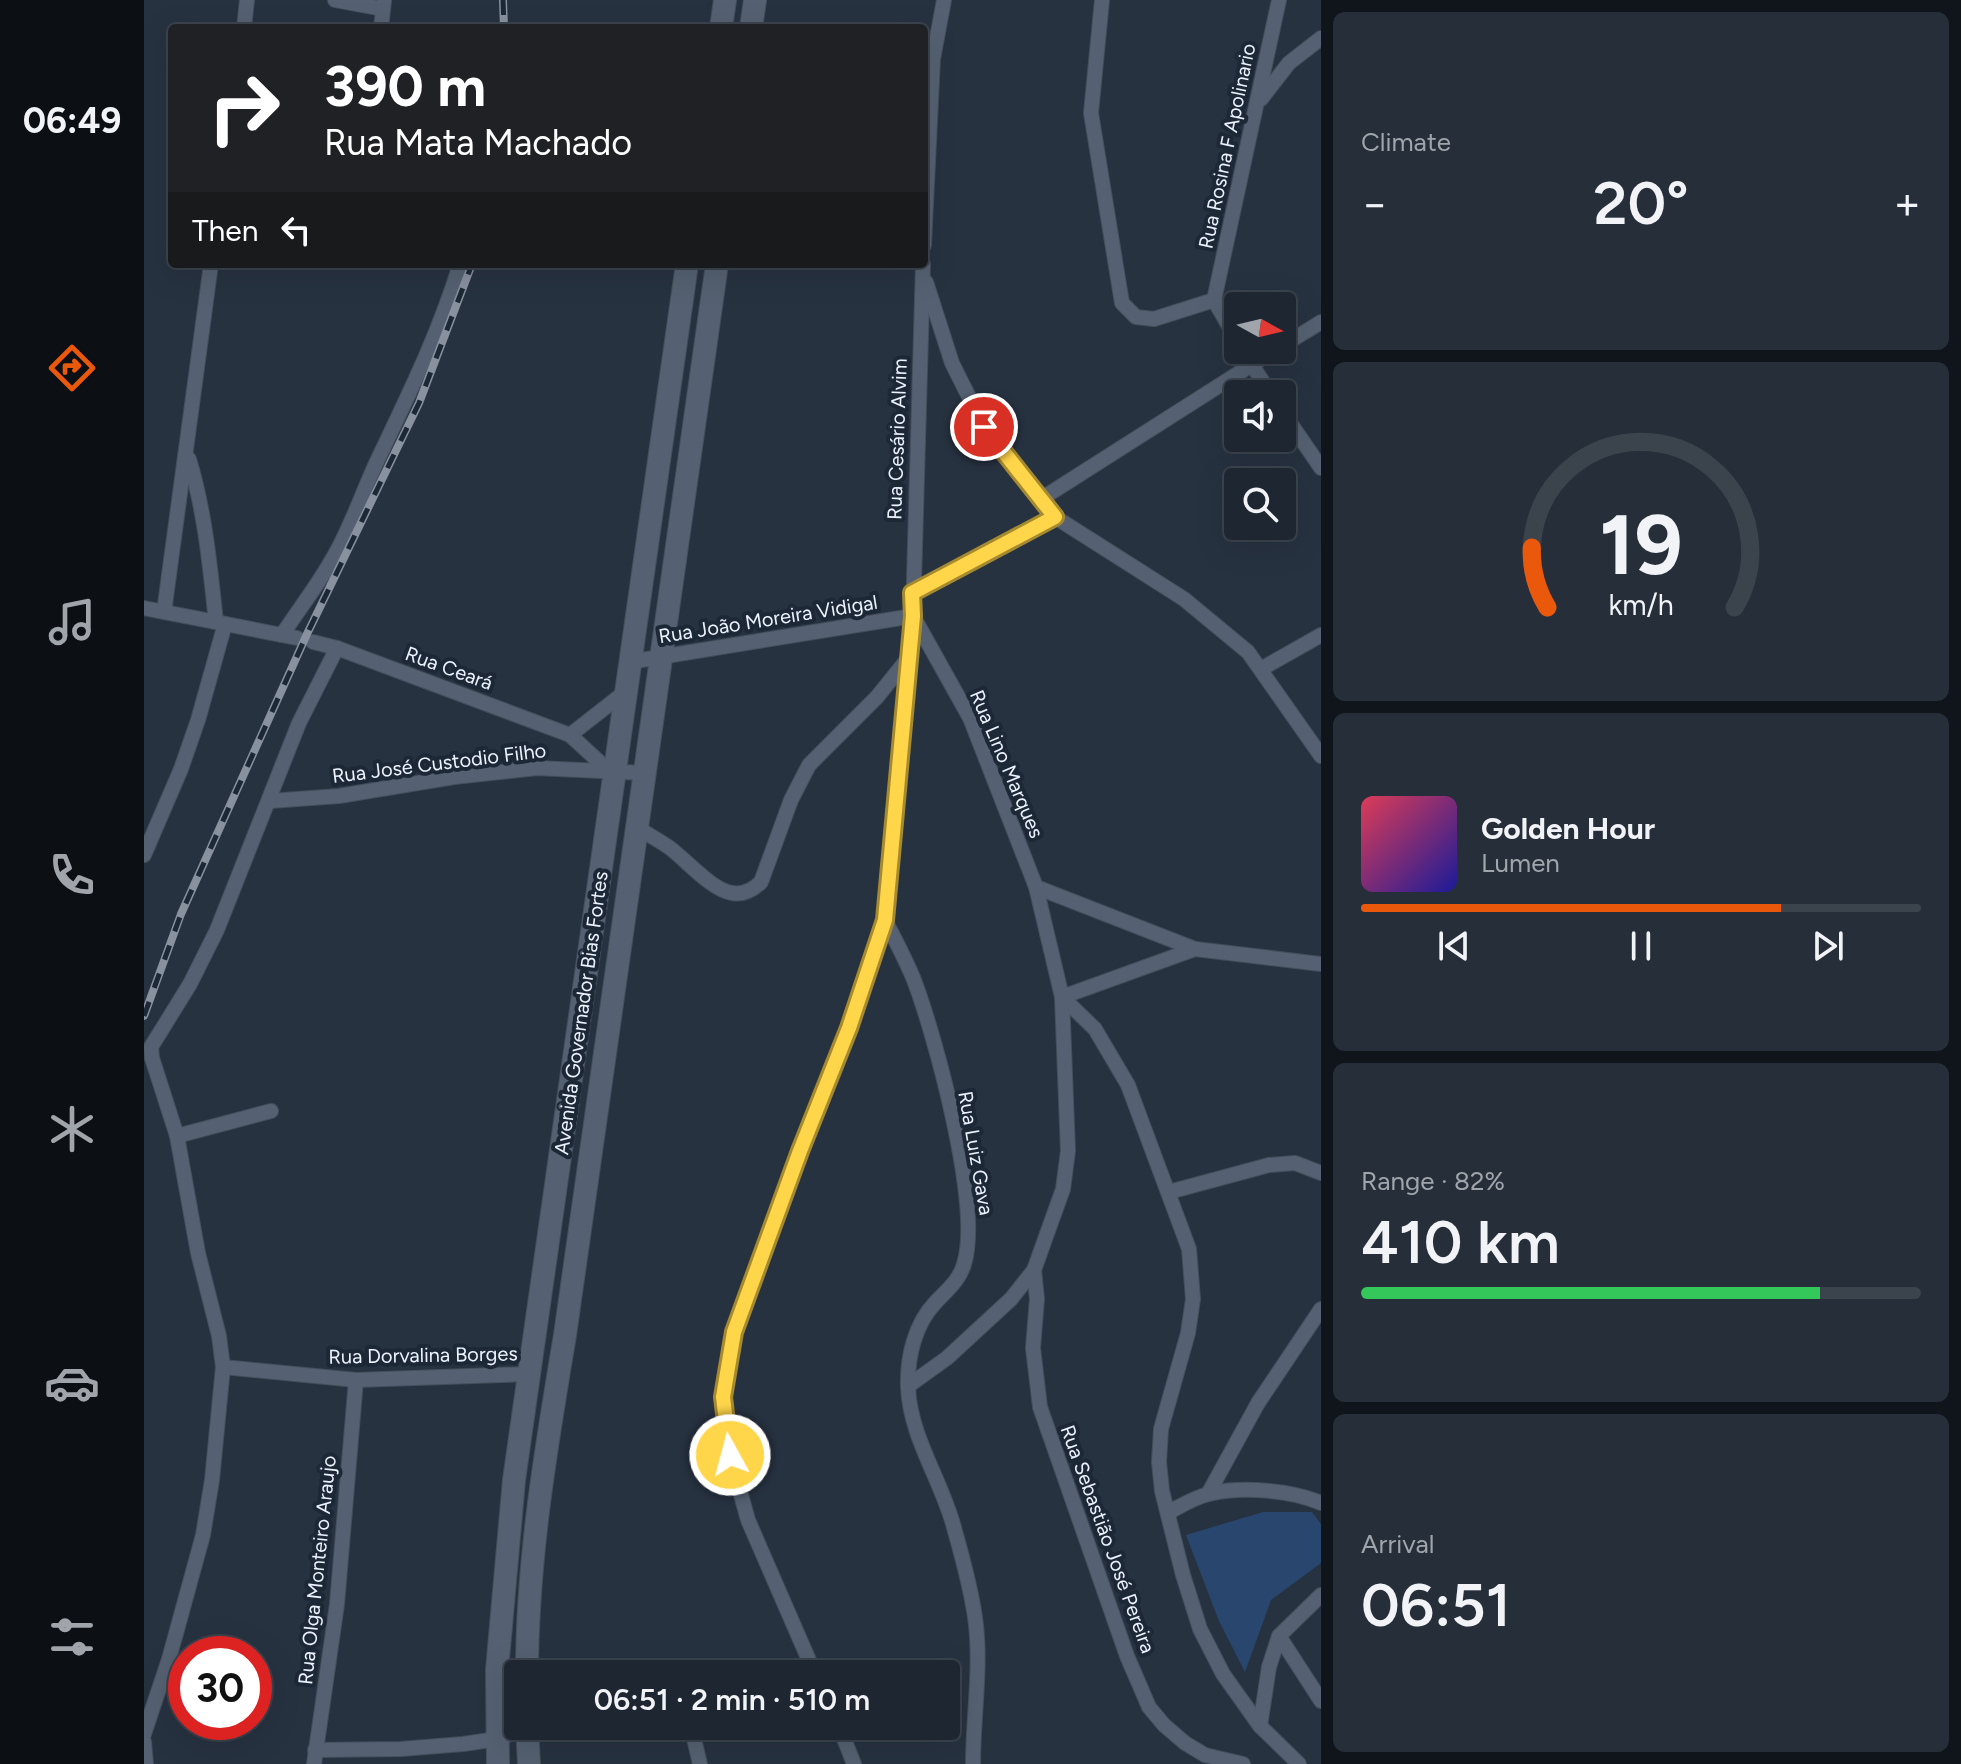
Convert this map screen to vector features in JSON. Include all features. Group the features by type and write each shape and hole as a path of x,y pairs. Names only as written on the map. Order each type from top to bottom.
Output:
{"main road":[{"path":"722,24 725,0"},
{"path":"752,24 755,0"},
{"name":"Avenida Governador Bias Fortes","path":"498,1764 497,1670 514,1480 583,1000 611,770 686,268"},
{"name":"Avenida Governador Bias Fortes","path":"527,1660 527,1622 539,1496 565,1335 716,268"},
{"path":"680,315 709,318"},
{"path":"583,1000 612,1003"},
{"path":"535,1334 565,1335"},
{"path":"528,1740 529,1764"}],"street":[{"path":"244,24 247,0"},
{"path":"335,0 384,5"},
{"path":"928,162 933,59 944,0"},
{"path":"1102,0 1091,113 1122,303 1136,317 1154,319 1214,300 1224,318"},
{"name":"Rua Rosina F Apolinario","path":"1214,300 1279,0"},
{"path":"1258,103 1289,63 1321,38"},
{"path":"164,612 188,454 210,268"},
{"path":"144,608 289,637 349,528 415,382 459,268"},
{"path":"923,268 952,363 984,427 1055,517 1184,599 1248,652 1321,756"},
{"name":"Rua Cesário Alvim","path":"808,1660 748,1520 730,1455 723,1397 734,1332 849,1028 885,920 913,616 923,268"},
{"path":"1296,337 1321,322"},
{"path":"1041,499 1251,365 1261,380"},
{"path":"1296,431 1321,468"},
{"path":"144,855 185,757 221,623 199,493 188,454"},
{"path":"912,593 1055,517"},
{"name":"Rua João Moreira Vidigal","path":"629,662 913,616"},
{"name":"Rua Lino Marques","path":"913,616 970,718 1036,887 1062,997 1068,1151 1063,1189 1034,1270"},
{"path":"1261,669 1321,635"},
{"name":"Rua Ceará","path":"313,642 337,648 570,735 611,770"},
{"path":"144,1734 169,1659 203,1535 212,1480 223,1367 177,1136 151,1047 190,984 217,930 299,723 337,648"},
{"path":"638,828 670,848 722,889 733,894 755,888 761,882 791,800 809,765 877,697 910,656"},
{"path":"570,735 625,692"},
{"name":"Rua José Custodio Filho","path":"270,801 339,796 454,777 537,768 611,770"},
{"path":"611,770 644,773"},
{"path":"1036,887 1195,949 1321,964"},
{"name":"Rua Luiz Gava","path":"885,920 913,979 931,1030 959,1154 968,1222 969,1245 964,1268 922,1319 913,1341 908,1386 915,1428 952,1523 976,1622 973,1764"},
{"path":"1195,949 1062,997 1095,1029 1112,1055 1147,1130 1189,1249 1193,1299 1188,1333 1161,1429 1159,1462 1162,1491 1183,1575 1200,1629 1223,1674 1260,1726 1299,1764"},
{"path":"177,1136 271,1111"},
{"path":"1169,1192 1269,1165 1295,1163 1321,1173"},
{"path":"908,1386 947,1358 1011,1299 1034,1270"},
{"name":"Rua Sebastião José Pereira","path":"1034,1270 1037,1299 1033,1348 1040,1407 1149,1707 1185,1743 1205,1755 1243,1764"},
{"path":"1208,1494 1251,1413 1321,1309"},
{"name":"Rua Dorvalina Borges","path":"223,1367 356,1380 528,1374"},
{"name":"Rua Olga Monteiro Araujo","path":"314,1757 337,1604 356,1380"},
{"path":"1169,1512 1208,1494 1255,1490 1303,1495 1321,1503"},
{"path":"1260,1726 1269,1667 1279,1636 1321,1595"},
{"path":"1279,1636 1321,1701"},
{"path":"314,1757 463,1744 504,1736"},
{"path":"694,1740 700,1764"},
{"path":"845,1740 854,1764"},
{"path":"144,1742 146,1764"}],"shaded area":[{"path":"1263,1512 1312,1512 1321,1524 1321,1563 1271,1600 1245,1672 1219,1621 1186,1535"}],"railway":[{"path":"503,0 504,24"},
{"path":"144,1016 181,914 307,634 419,403 470,268"}],"route":[{"path":"730,1455 723,1397 734,1332 849,1028 885,920 913,616 912,593 1055,517 984,427"}]}
